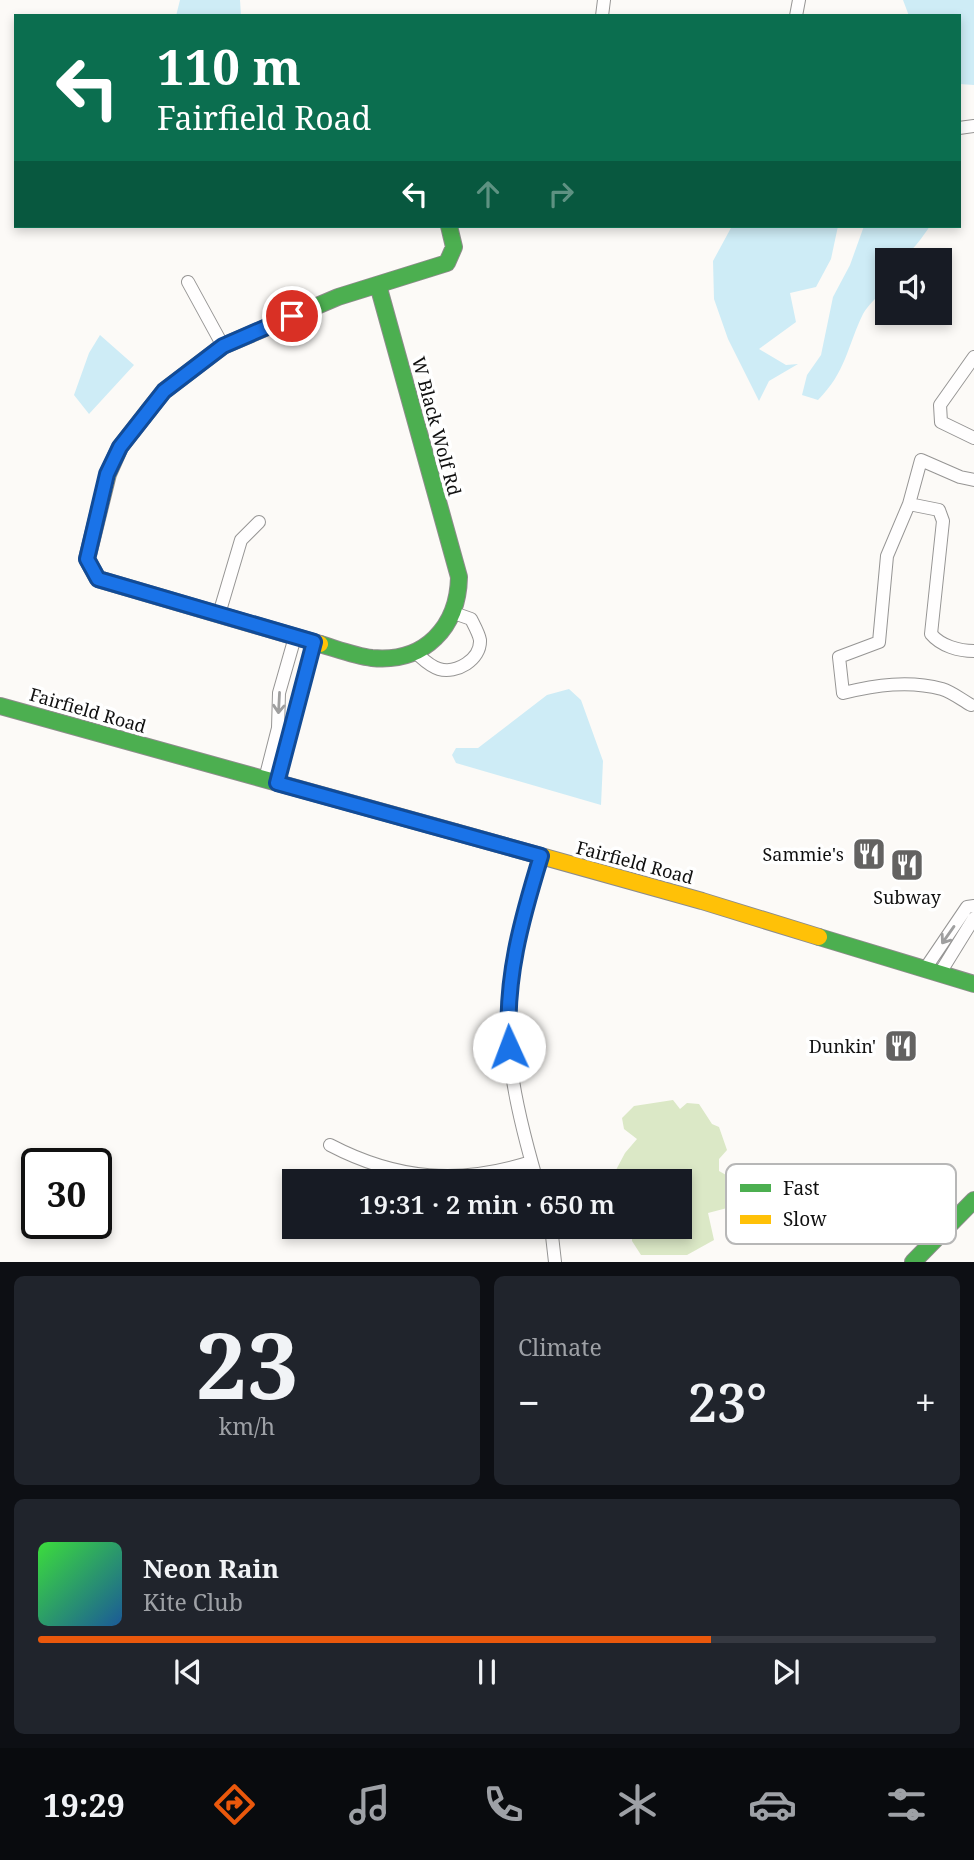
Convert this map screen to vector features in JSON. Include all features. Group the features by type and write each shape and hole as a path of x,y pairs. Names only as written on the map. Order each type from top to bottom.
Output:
{"street":[{"path":"416,653 429,665 442,670 465,665 475,657 480,640 471,619 454,613 437,638 416,653 375,658 98,579 87,559 107,474 120,447 164,391 223,346 338,297 447,263 454,247 449,228"},
{"path":"188,282 223,346"},
{"name":"W Black Wolf Rd","path":"378,285 458,577 460,592 454,613"},
{"path":"974,358 940,405 941,422 974,438"},
{"path":"973,704 943,690 906,684 873,686 843,693 839,657 879,642 887,556 909,504 921,460 960,477 974,480"},
{"path":"909,504 939,510 943,521 931,634 937,642 964,651 974,651"},
{"path":"219,614 241,540 259,522"},
{"path":"271,781 278,728 279,693 295,637"},
{"path":"271,781 319,643"},
{"name":"Fairfield Road","path":"0,706 702,901 974,984"},
{"path":"533,1169 520,1126 510,1068 508,994 514,955 541,856"},
{"path":"932,971 967,907 974,906"},
{"path":"932,971 974,918"},
{"path":"330,1145 361,1161 439,1177 500,1172 531,1162"},
{"path":"956,1218 974,1200"},
{"path":"552,1239 555,1262"},
{"path":"913,1262 930,1244"}],"green space":[{"path":"673,1100 680,1109 687,1103 699,1104 712,1124 719,1127 727,1150 719,1159 719,1171 726,1175 726,1208 708,1213 714,1240 687,1255 641,1255 632,1239 692,1239 692,1169 617,1169 637,1139 624,1129 622,1118 634,1106"}],"water":[{"path":"180,0 240,0 241,14 176,14"},
{"path":"903,0 974,0 974,85 961,84 961,14 908,14"},
{"path":"731,228 838,228 831,259 816,287 790,293 796,322 759,349 786,365 798,364 769,381 759,401 728,339 714,299 713,261"},
{"path":"863,228 929,228 913,248 875,248 875,299 863,314 835,379 818,400 802,395 807,375 821,355 833,297 850,265"},
{"path":"100,335 134,365 89,414 74,395 89,353"},
{"path":"569,689 581,700 603,761 601,805 456,763 452,755 456,748 478,748 547,695"}],"traffic: fast":[{"path":"149,410 164,391 223,346 338,297 447,263 454,247 449,228"},
{"path":"320,644 372,658 408,654 423,648 445,626 457,595 459,577 378,285"},
{"path":"0,706 455,832"},
{"path":"819,937 974,984"},
{"path":"956,1218 974,1200"},
{"path":"913,1262 931,1244"}],"traffic: slow":[{"path":"149,410 120,447 108,474 87,559 98,579 320,644"},
{"path":"455,832 702,901 819,937"}],"place":[{"name":"Sammie's","path":"869,854"},
{"name":"Subway","path":"907,865"},
{"name":"Dunkin'","path":"901,1046"}],"route":[{"path":"292,316 223,346 164,391 120,447 107,474 87,559 98,579 314,642 277,783 541,856 514,955 508,994 509,1047"}]}
